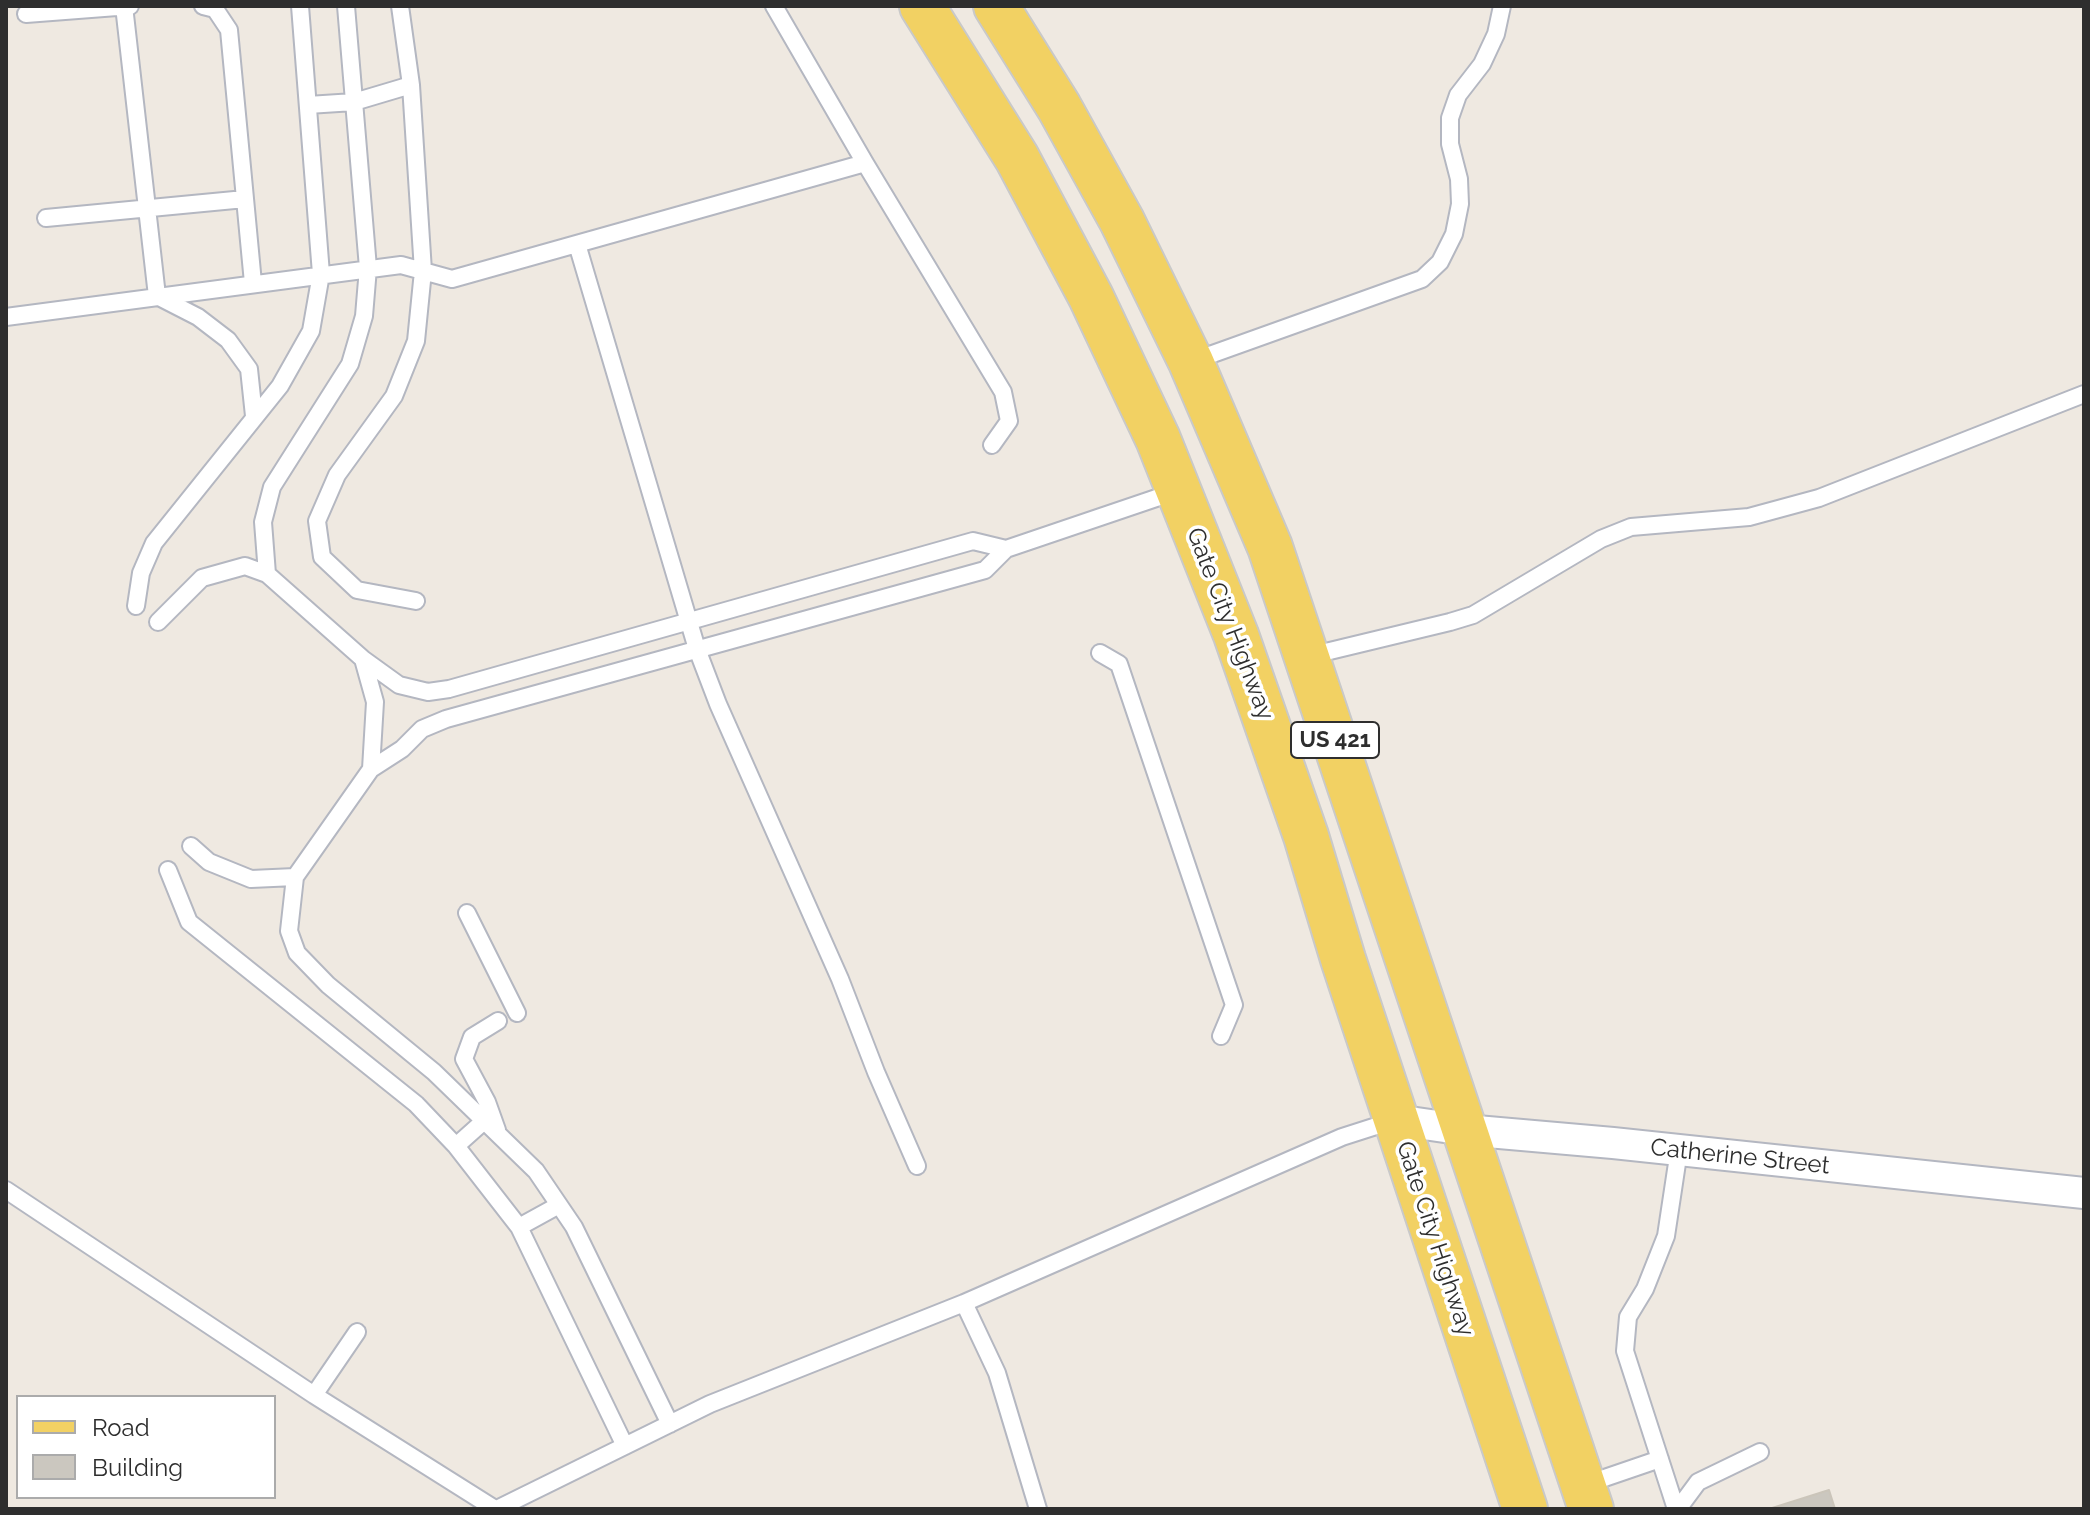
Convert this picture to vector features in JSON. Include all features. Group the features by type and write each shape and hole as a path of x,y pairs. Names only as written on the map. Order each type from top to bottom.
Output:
{"main road":[{"name":"Gate City Highway","path":"922,6 1017,158 1091,297 1179,490 1236,635 1306,836 1525,1509"},
{"name":"US 421","path":"996,6 1059,107 1122,221 1191,362 1270,547 1587,1497"}],"street":[{"name":"Catherine Street","path":"1396,1120 1465,1130 2084,1193"}],"lane":[{"path":"26,14 126,6 157,296"},
{"path":"203,6 215,9 229,30 253,283"},
{"path":"136,606 141,573 154,543 280,386 311,331 321,274 300,6"},
{"path":"267,574 263,522 272,487 350,364 364,316 368,268 346,6"},
{"path":"400,6 411,85 423,271 416,341 394,396 337,475 317,521 322,557 357,590 416,601"},
{"path":"774,6 1003,392 1009,421 992,445"},
{"path":"1191,362 1422,279 1440,262 1454,234 1460,204 1459,179 1450,144 1450,118 1458,95 1482,64 1496,34 1502,6"},
{"path":"308,105 354,102 411,85"},
{"path":"6,317 401,265 452,279 865,163"},
{"path":"46,218 245,199"},
{"path":"577,244 697,649 718,704 824,940 917,1166"},
{"path":"157,296 198,317 228,340 249,369 254,416"},
{"path":"1307,657 1473,615 1601,539 1631,527 1749,517 1819,498 2084,394"},
{"path":"670,1424 574,1227 536,1171 434,1072 328,985 297,953 289,931 295,877 371,769 402,749 422,729 446,719 985,570 1006,549 1179,490"},
{"path":"158,622 202,578 245,566 267,574 363,659 399,685 428,692 449,689 973,541 1006,549"},
{"path":"1100,653 1119,664 1234,1005 1221,1036"},
{"path":"363,659 375,702 371,769"},
{"path":"191,846 209,862 251,879 295,877"},
{"path":"168,870 189,922 416,1104 456,1146 519,1227 625,1446"},
{"path":"467,913 517,1013"},
{"path":"498,1021 472,1037 464,1059 487,1102 499,1135"},
{"path":"6,1190 314,1395 496,1509 710,1404 964,1303 1342,1137 1396,1120"},
{"path":"456,1146 484,1121"},
{"path":"1677,1509 1625,1351 1628,1317 1645,1289 1666,1236 1679,1150"},
{"path":"519,1227 559,1205"},
{"path":"964,1303 997,1373 1038,1509"},
{"path":"314,1395 357,1332"},
{"path":"1677,1509 1698,1482 1760,1452"},
{"path":"1587,1497 1660,1459"}],"building":[{"path":"1829,1490 1835,1509 1769,1509"}]}
